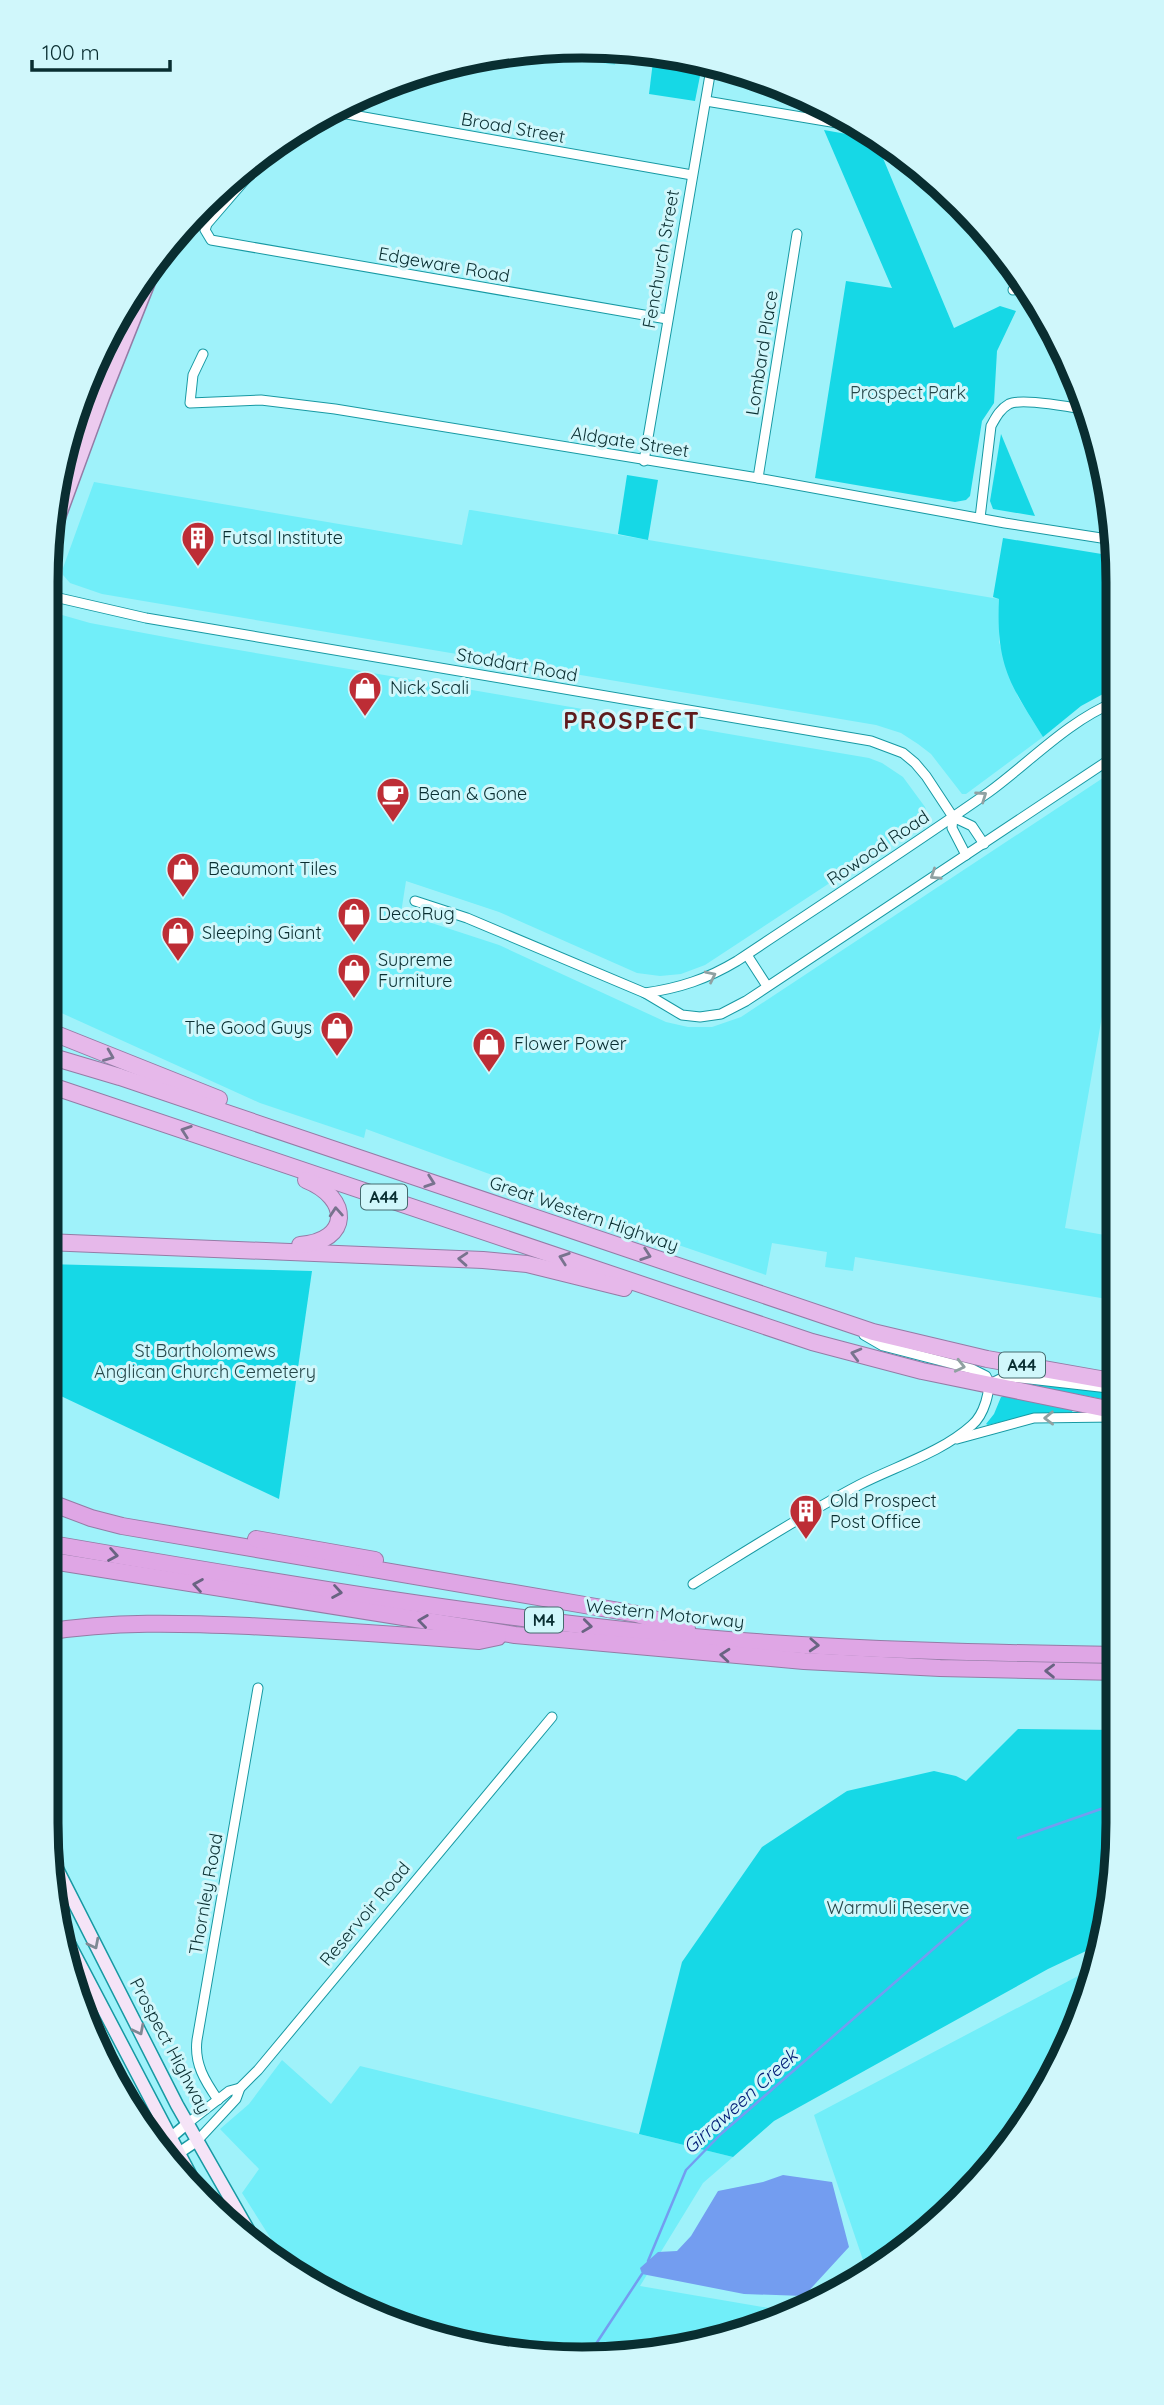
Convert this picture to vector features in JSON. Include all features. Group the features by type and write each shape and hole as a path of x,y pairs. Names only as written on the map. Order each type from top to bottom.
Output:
{"highway":[{"path":"58,1035 250,1112 319,1144"},
{"name":"Great Western Highway","path":"58,1059 120,1077 848,1324 927,1347 1106,1380"},
{"name":"A44","path":"58,1088 837,1349 922,1371 1106,1409"},
{"path":"58,1236 301,1245 324,1240 332,1234 338,1217 335,1200 329,1192 214,1140"},
{"path":"379,1196 366,1175 369,1168 380,1165"},
{"path":"58,1242 406,1255 527,1264 722,1312"},
{"path":"58,1506 122,1526 637,1614 727,1640"},
{"name":"Western Motorway","path":"58,1545 456,1610 727,1640 928,1651 1106,1656"},
{"name":"Western Motorway","path":"58,1562 515,1635 804,1661 940,1668 1106,1672"},
{"path":"58,1631 152,1623 287,1628 479,1641 515,1635"}],"main road":[{"path":"65,499 141,299"},
{"name":"Prospect Highway","path":"61,1878 188,2123 245,2225"},
{"path":"75,1956 185,2165"}],"street":[{"name":"Fenchurch Street","path":"644,461 710,74"},
{"path":"706,101 833,122"},
{"name":"Broad Street","path":"346,114 692,175"},
{"name":"Edgeware Road","path":"243,183 207,224 207,236 216,242 667,319"},
{"name":"Lombard Place","path":"758,478 797,234"},
{"name":"Aldgate Street","path":"203,354 193,375 190,403 261,400 310,406 758,478 1104,538"},
{"path":"93,395 102,397"},
{"path":"980,518 991,426 998,413 1010,403 1076,408"},
{"name":"Stoddart Road","path":"58,598 172,622 871,741 903,753 915,763 953,817 972,826 984,844"},
{"name":"Rowood Road","path":"645,993 674,989 706,979 747,955 953,817 1081,721 1106,707"},
{"path":"415,901 467,918 645,993 677,1013 700,1017 722,1014 1106,762"},
{"name":"Stoddart Road","path":"953,817 952,828 966,855"},
{"path":"747,955 767,986"},
{"path":"693,1584 804,1514 948,1442 975,1423 984,1406 989,1385 986,1376 977,1370 883,1346 848,1324"},
{"path":"989,1385 1004,1377 1011,1377 1106,1388"},
{"path":"948,1442 1034,1418 1106,1417"},
{"name":"Thornley Road","path":"218,2100 200,2070 197,2040 258,1688"},
{"name":"Reservoir Road","path":"179,2154 198,2140 236,2099 240,2088 258,2070 552,1717"},
{"name":"Reservoir Road","path":"166,2142 229,2091 240,2088"}],"shaded area":[{"path":"596,58 616,59 615,65 596,62"},
{"path":"94,482 462,545 471,510 999,599 999,642 1018,697 1043,737 966,794 962,794 931,754 901,733 876,725 102,594 70,583 63,575 63,568"},
{"path":"62,615 90,623 203,644 869,758 903,777 925,807 927,813 921,823 705,965 681,974 660,976 637,973 499,912 406,881 401,913 499,945 666,1022 688,1027 712,1027 741,1017 1106,776 1106,993 1065,1228 1106,1235 1106,1299 855,1257 853,1271 825,1267 827,1252 772,1243 766,1275 515,1189 517,1184 366,1129 364,1138 260,1103 58,1011 58,617"},
{"path":"1084,1973 1052,2055 1018,2114 998,2142 953,2194 928,2217 860,2267 864,2263 814,2115"},
{"path":"282,2060 331,2104 360,2066 733,2157 703,2183 640,2286 777,2309 684,2337 650,2343 582,2347 514,2343 480,2337 413,2319 381,2307 320,2277 278,2250 242,2193 259,2169 220,2129 249,2104"},
{"path":"783,2175 832,2182 849,2247 804,2296 744,2294 642,2274 640,2268 658,2252 677,2251 691,2236 718,2191"}],"green space":[{"path":"653,63 701,72 695,101 649,94"},
{"name":"Prospect Park","path":"824,130 856,136 880,151 954,328 1000,306 1016,311 997,351 994,403 982,421 970,496 966,500 955,502 815,478 846,281 892,288"},
{"path":"1001,434 1035,516 993,509 990,501"},
{"path":"627,475 658,480 648,540 618,534"},
{"path":"1003,538 1105,555 1106,692 1081,706 1043,737 1021,702 1007,672 1000,640 999,599 993,597"},
{"name":"St Bartholomews Anglican Church Cemetery","path":"58,1264 312,1271 279,1499 58,1395"},
{"path":"1036,1383 1106,1392 1106,1400 1035,1386"},
{"path":"1004,1396 1073,1410 986,1424"},
{"name":"Warmuli Reserve","path":"1018,1729 1106,1730 1105,1857 1102,1891 1090,1949 1048,1969 774,2121 733,2157 639,2134 682,1962 762,1847 847,1791 934,1771 966,1781"}],"waterway":[{"name":"Girraween Creek","path":"1018,1838 1106,1807"},
{"name":"Girraween Creek","path":"648,2261 686,2170 721,2134 970,1917"},
{"name":"Girraween Creek","path":"594,2347 642,2274"}],"place":[{"name":"Futsal Institute","path":"198,568"},
{"name":"Nick Scali","path":"365,718"},
{"name":"Bean & Gone","path":"393,824"},
{"name":"Beaumont Tiles","path":"183,899"},
{"name":"DecoRug","path":"354,944"},
{"name":"Sleeping Giant","path":"178,963"},
{"name":"Supreme Furniture","path":"354,1000"},
{"name":"The Good Guys","path":"337,1058"},
{"name":"Flower Power","path":"489,1074"},
{"name":"Old Prospect Post Office","path":"806,1541"}],"district":[{"name":"PROSPECT","path":"632,721"}]}
